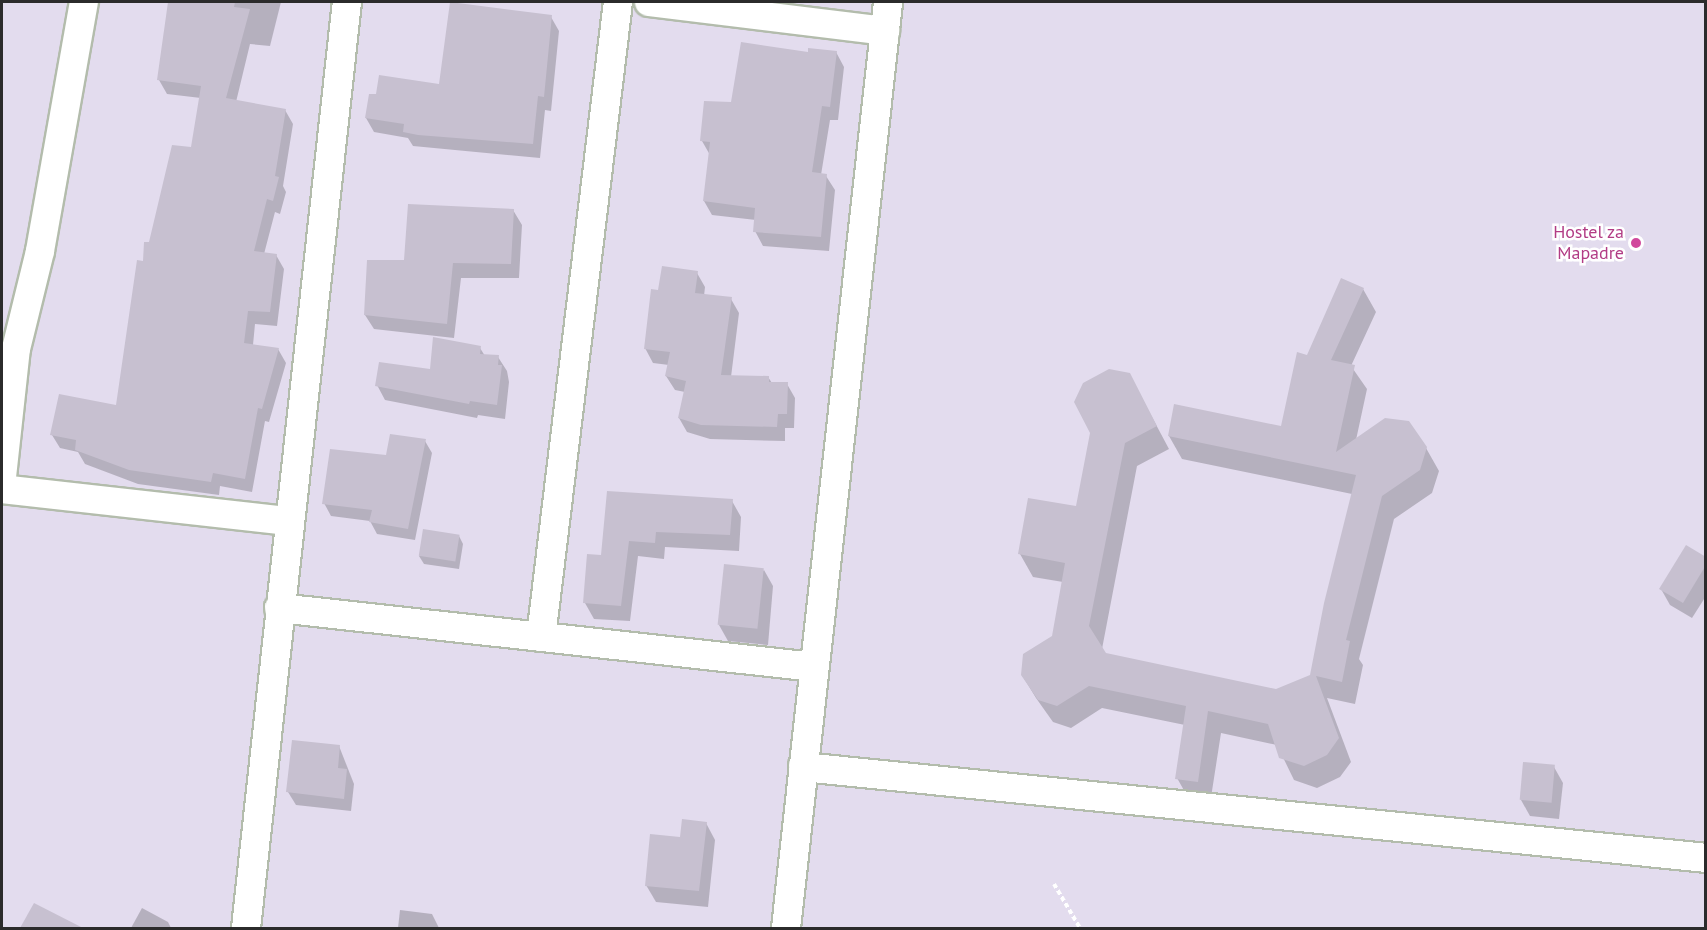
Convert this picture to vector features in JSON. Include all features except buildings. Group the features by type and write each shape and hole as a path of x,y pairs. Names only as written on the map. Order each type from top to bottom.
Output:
{"street":[{"path":"2,477 16,349 42,240 84,2"},
{"path":"246,928 288,521 347,2"},
{"path":"541,637 618,2"},
{"path":"649,2 885,31"},
{"path":"786,928 888,2"},
{"path":"2,489 288,521"},
{"path":"279,608 814,667"},
{"path":"803,767 1706,858"}],"path":[{"path":"1054,884 1080,928"}],"place":[{"name":"Hostel za Mapadre","path":"1636,243"}]}
